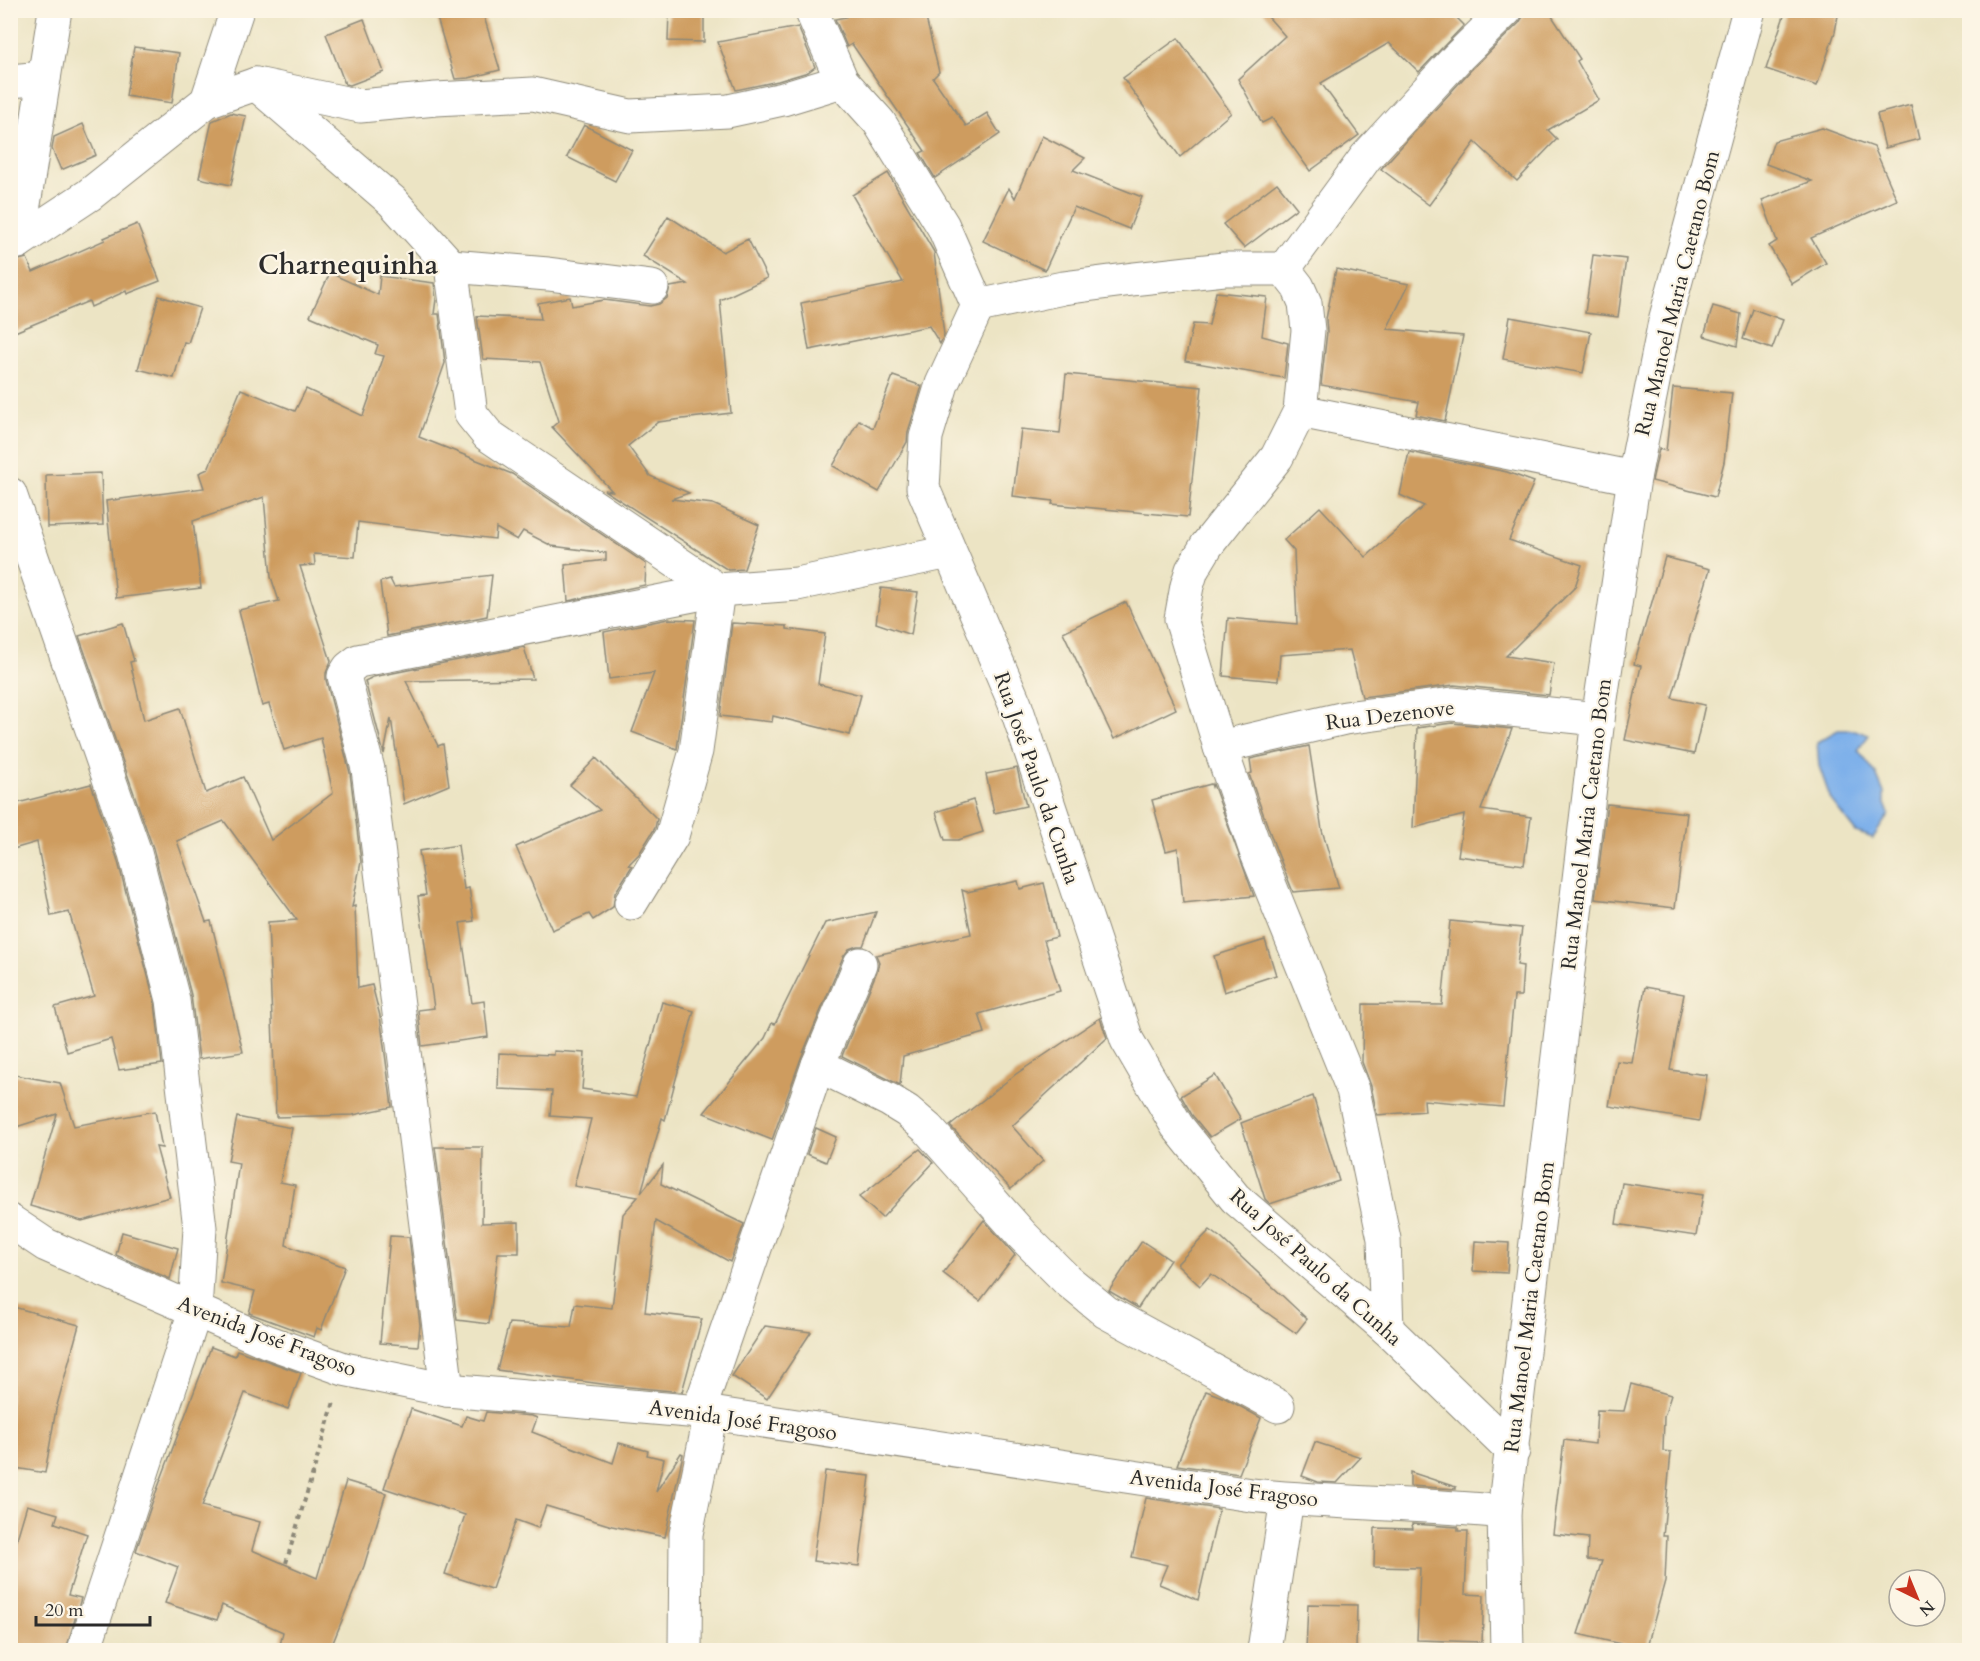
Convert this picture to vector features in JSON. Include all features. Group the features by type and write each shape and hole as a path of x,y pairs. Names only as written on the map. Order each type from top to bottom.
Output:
{"street":[{"path":"14,243 55,10"},
{"path":"207,101 237,10"},
{"path":"811,10 842,81 879,122 944,226 978,306 1063,288 1133,279 1224,270 1284,269"},
{"path":"1284,269 1365,158 1458,57 1506,10"},
{"name":"Rua Manoel Maria Caetano Bom","path":"1508,1650 1504,1512 1598,719 1634,478 1665,321 1749,10"},
{"path":"10,81 44,78"},
{"path":"14,243 89,195 207,101 255,84 360,106 533,94 630,116 728,111 783,99 842,81"},
{"path":"255,84 392,201 451,266 471,414 488,435 718,590"},
{"path":"451,266 548,274 652,287"},
{"path":"1284,269 1298,287 1305,303 1308,330 1300,411 1277,457 1207,545 1192,570 1186,586 1181,619 1220,747 1256,850 1353,1090 1384,1239 1387,1329"},
{"name":"Rua José Paulo da Cunha","path":"978,306 942,384 926,437 923,488 1015,704 1127,1040 1177,1126 1235,1198 1387,1329 1513,1451"},
{"path":"1300,411 1634,478"},
{"path":"10,494 135,853 173,1000 200,1228 195,1311 84,1650"},
{"path":"447,1390 368,769 344,676 349,668 358,661 718,590 797,585 949,552"},
{"path":"631,903 672,836 696,751 718,590"},
{"name":"Rua Dezenove","path":"1220,747 1345,718 1452,704 1598,719"},
{"path":"685,1650 686,1534 705,1412 818,1065 860,964"},
{"path":"818,1065 889,1100 914,1117 962,1166 1037,1250 1067,1280 1106,1312 1278,1406"},
{"name":"Avenida José Fragoso","path":"10,1221 46,1245 266,1341 344,1369 447,1390 705,1412 1287,1499 1443,1506 1504,1512"},
{"path":"1264,1650 1287,1499"}],"path":[{"path":"286,1563 344,1369"}],"water":[{"path":"1838,730 1855,730 1869,735 1858,750 1876,774 1889,814 1873,838 1856,832 1831,800 1819,766 1817,742"}],"building":[{"path":"463,10 482,10 500,70 455,79 437,18"},
{"path":"669,10 704,10 704,42 668,41"},
{"path":"843,10 924,10 939,72 933,78 966,126 987,113 1000,134 935,178 920,153 925,151 852,44 847,47 835,19 846,17"},
{"path":"1262,10 1449,10 1464,25 1419,72 1389,43 1321,83 1359,135 1310,171 1272,118 1262,123 1238,79 1285,36"},
{"path":"1531,10 1548,10 1580,59 1577,61 1599,100 1548,130 1557,139 1517,181 1475,142 1429,205 1381,169 1471,70"},
{"path":"1786,10 1839,10 1835,32 1817,86 1766,69"},
{"path":"364,19 384,72 350,85 345,84 326,34"},
{"path":"798,27 815,67 808,72 778,81 736,90 718,42"},
{"path":"1178,38 1231,113 1180,157 1123,78"},
{"path":"134,47 179,53 172,103 126,96"},
{"path":"1911,105 1919,139 1885,148 1877,114"},
{"path":"231,113 246,116 231,185 199,178 212,121"},
{"path":"83,124 96,155 61,170 52,149 54,137"},
{"path":"584,125 632,150 615,181 567,157"},
{"path":"1822,128 1874,147 1897,200 1811,238 1826,263 1792,284 1769,246 1777,241 1762,200 1812,181 1766,164 1774,141"},
{"path":"1042,136 1085,158 1073,170 1142,197 1129,229 1074,207 1045,270 983,241 1009,188 1015,198"},
{"path":"888,173 934,252 944,335 940,344 929,326 809,350 801,303 903,282 852,195"},
{"path":"1277,183 1297,208 1244,248 1223,224"},
{"path":"668,216 723,252 748,239 767,278 720,300 731,413 658,422 628,446 650,476 689,493 671,499 713,504 759,525 744,569 728,570 604,490 612,491 552,427 559,421 540,362 483,359 477,316 541,319 538,303 570,297 572,306 604,300 650,306 659,304 667,298 670,287 688,284 643,256"},
{"path":"137,224 160,281 127,294 126,291 91,307 89,301 10,334 10,262 27,258 33,272"},
{"path":"1593,255 1626,259 1618,317 1585,313"},
{"path":"1336,269 1409,284 1387,329 1463,336 1445,421 1416,415 1419,402 1321,385 1327,332 1326,319"},
{"path":"330,273 378,295 380,276 434,283 436,299 434,314 439,314 445,363 419,437 512,474 646,564 645,585 568,601 565,565 606,560 606,553 552,546 523,531 517,540 496,528 495,539 358,522 355,557 314,554 315,565 300,566 331,661 326,680 350,773 361,862 352,907 355,906 358,988 372,985 380,1016 392,1107 353,1115 276,1117 268,922 297,920 224,821 177,841 206,922 211,921 243,1052 199,1059 191,995 153,848 79,636 123,623 134,661 130,662 144,720 180,708 206,793 243,777 271,840 333,793 321,738 284,750 269,704 262,706 239,610 279,601 271,577 264,497 193,521 201,588 116,598 106,501 204,488 199,473 208,469 241,389 295,411 306,389 363,416 384,356 375,354 378,345 310,316"},
{"path":"1216,292 1267,297 1262,336 1288,343 1284,378 1185,361 1193,324 1209,325"},
{"path":"159,296 200,308 188,343 184,342 174,378 138,369"},
{"path":"1713,306 1741,314 1737,346 1704,336"},
{"path":"1753,309 1783,320 1772,349 1743,339"},
{"path":"1510,317 1591,332 1583,373 1503,359"},
{"path":"1066,374 1202,387 1188,517 1052,504 1053,501 1013,496 1021,429 1060,433"},
{"path":"893,376 922,386 907,442 879,492 833,466 859,420 873,428"},
{"path":"1673,388 1732,393 1724,462 1715,497 1652,481 1659,449 1666,451"},
{"path":"1409,452 1507,472 1534,482 1509,540 1582,565 1575,587 1506,656 1554,663 1549,695 1454,685 1362,697 1350,650 1280,655 1278,681 1223,676 1228,618 1297,624 1294,551 1284,540 1320,507 1366,557 1424,506 1400,495"},
{"path":"101,473 103,525 47,527 46,475"},
{"path":"1665,557 1710,569 1672,698 1705,705 1694,754 1625,740 1641,666 1634,664"},
{"path":"492,575 487,616 387,636 380,582 390,579 394,587"},
{"path":"881,588 918,592 911,635 876,623"},
{"path":"1126,602 1176,709 1114,739 1063,632"},
{"path":"668,619 695,620 677,749 632,732 654,673 609,679 604,632"},
{"path":"732,623 787,626 787,629 825,634 818,684 861,695 850,735 773,716 772,722 720,716"},
{"path":"524,647 533,679 406,681 438,746 443,744 449,785 404,804 391,718 384,754 365,681 373,677"},
{"path":"1452,723 1512,729 1481,810 1531,817 1524,865 1458,856 1464,815 1413,828 1417,728"},
{"path":"1309,746 1322,830 1339,888 1293,892 1249,774 1252,773 1250,759"},
{"path":"596,758 657,819 655,828 639,854 628,865 632,866 615,893 613,907 593,920 589,914 552,930 516,847 600,810 570,785"},
{"path":"1017,768 1026,806 994,813 986,774"},
{"path":"91,784 117,858 155,1003 162,1064 119,1070 111,1039 67,1052 55,1007 94,996 69,912 51,916 37,842 10,850 10,805"},
{"path":"1211,784 1212,787 1213,784 1254,896 1183,903 1178,848 1166,851 1152,800"},
{"path":"973,800 983,832 958,840 945,840 936,812"},
{"path":"1607,804 1687,813 1675,908 1595,899"},
{"path":"458,845 464,889 469,888 474,921 460,923 472,1003 484,1001 488,1037 422,1046 418,1010 434,1008 418,896 426,895 419,851"},
{"path":"1018,881 1020,889 1044,883 1057,937 1044,940 1060,991 979,1014 985,1033 903,1056 900,1085 842,1056 877,971 879,962 876,955 971,934 962,890 967,892"},
{"path":"876,912 863,946 849,949 843,957 801,1058 772,1140 704,1113 765,1038 772,1023 775,1024 825,923"},
{"path":"1450,921 1522,928 1517,965 1523,966 1521,996 1514,996 1503,1107 1424,1100 1425,1111 1377,1115 1371,1086 1362,1062 1363,1004 1442,1005"},
{"path":"1265,940 1276,975 1224,992 1214,956"},
{"path":"1645,987 1684,994 1670,1070 1707,1075 1699,1121 1609,1106 1617,1061 1632,1063"},
{"path":"662,1002 694,1011 665,1120 662,1118 641,1193 663,1165 661,1184 744,1224 730,1262 656,1221 645,1312 702,1319 682,1392 497,1370 509,1323 571,1327 575,1304 612,1308 623,1214 638,1197 574,1186 591,1119 550,1116 552,1091 498,1089 499,1053 554,1055 554,1051 585,1053 582,1089 636,1097"},
{"path":"1100,1018 1107,1038 1012,1126 1043,1161 1011,1189 950,1126 1016,1074"},
{"path":"10,1074 60,1083 74,1126 155,1111 162,1148 156,1147 170,1197 82,1221 30,1206 57,1114 10,1129"},
{"path":"1215,1075 1241,1119 1210,1137 1192,1115 1181,1096"},
{"path":"1313,1096 1339,1181 1270,1204 1265,1199 1241,1123"},
{"path":"237,1117 292,1128 280,1182 295,1185 286,1245 345,1267 321,1330 317,1328 314,1337 249,1313 255,1291 221,1283 239,1163 228,1161"},
{"path":"816,1128 836,1137 826,1162 807,1154"},
{"path":"435,1147 483,1147 482,1223 519,1222 519,1253 498,1253 489,1324 457,1320"},
{"path":"920,1149 933,1163 882,1218 859,1197"},
{"path":"1622,1183 1703,1195 1696,1236 1616,1224"},
{"path":"984,1220 1015,1255 980,1301 943,1273"},
{"path":"1210,1230 1307,1319 1296,1333 1211,1274 1200,1286 1177,1264"},
{"path":"122,1232 178,1248 170,1279 116,1255"},
{"path":"390,1236 409,1237 420,1325 418,1346 380,1343"},
{"path":"1142,1241 1170,1260 1138,1308 1109,1291"},
{"path":"1475,1241 1509,1243 1507,1273 1473,1271"},
{"path":"10,1306 79,1325 56,1409 45,1473 10,1467"},
{"path":"765,1326 811,1332 767,1399 732,1376"},
{"path":"211,1347 235,1356 237,1350 301,1373 288,1409 245,1393 202,1506 260,1522 252,1550 317,1578 346,1481 386,1493 364,1566 330,1650 279,1650 283,1632 222,1605 217,1620 165,1603 178,1567 136,1551"},
{"path":"1631,1384 1671,1395 1664,1417 1663,1451 1671,1452 1663,1536 1667,1536 1665,1581 1646,1650 1578,1634 1602,1561 1587,1560 1588,1538 1553,1534 1564,1440 1595,1444 1597,1410 1624,1411"},
{"path":"1206,1391 1225,1398 1261,1418 1239,1474 1177,1465"},
{"path":"411,1409 462,1426 466,1416 483,1421 486,1412 532,1416 537,1418 532,1432 613,1463 619,1443 648,1451 647,1455 664,1459 656,1492 681,1453 683,1454 665,1537 612,1526 546,1506 538,1528 516,1520 492,1589 445,1574 465,1515 384,1488"},
{"path":"1315,1442 1361,1457 1337,1483 1318,1482 1302,1476"},
{"path":"825,1471 870,1476 859,1566 813,1561"},
{"path":"1410,1472 1456,1487 1456,1489 1410,1486"},
{"path":"1146,1498 1219,1509 1198,1600 1159,1584 1167,1565 1132,1557"},
{"path":"27,1505 58,1514 55,1523 87,1534 68,1595 81,1598 66,1650 10,1650 10,1562"},
{"path":"1412,1524 1458,1527 1458,1531 1468,1531 1465,1594 1484,1595 1482,1642 1417,1640 1420,1568 1374,1567 1375,1528 1413,1529"},
{"path":"1308,1604 1357,1605 1356,1650 1306,1650"}],"district":[{"name":"Charnequinha","path":"348,265"}]}
